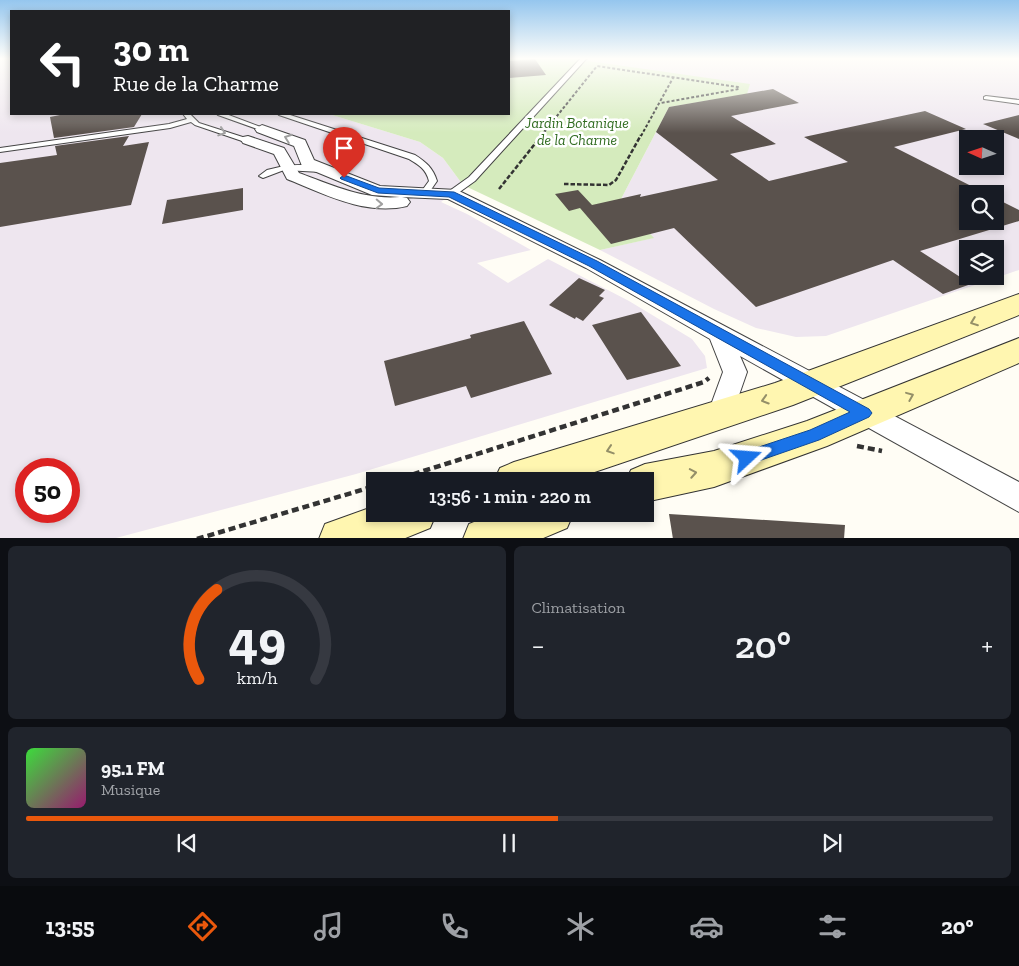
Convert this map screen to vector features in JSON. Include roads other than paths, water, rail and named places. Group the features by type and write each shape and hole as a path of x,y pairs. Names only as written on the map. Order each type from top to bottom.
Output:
{"main road":[{"path":"541,472 781,395 1019,304"},
{"path":"654,481 714,469 814,435 1019,350"},
{"path":"340,538 390,522"},
{"path":"484,538 529,522"}],"street":[{"path":"262,129 300,143 307,163 378,191 450,194 471,204 593,264 1019,498"},
{"path":"248,140 279,151 283,155 286,168 292,176 369,204 385,205 428,200 471,204"},
{"path":"719,332 735,372 721,413"}],"lane":[{"path":"450,194 472,179 561,83"},
{"path":"986,98 1019,102"},
{"path":"223,115 262,129"},
{"path":"284,115 412,158 429,167 433,181 425,192"},
{"path":"0,150 154,128 192,119 248,140"},
{"path":"263,176 270,171 286,168 327,171"}],"park label":[{"name":"Jardin Botanique de la Charme","path":"577,132"}]}
